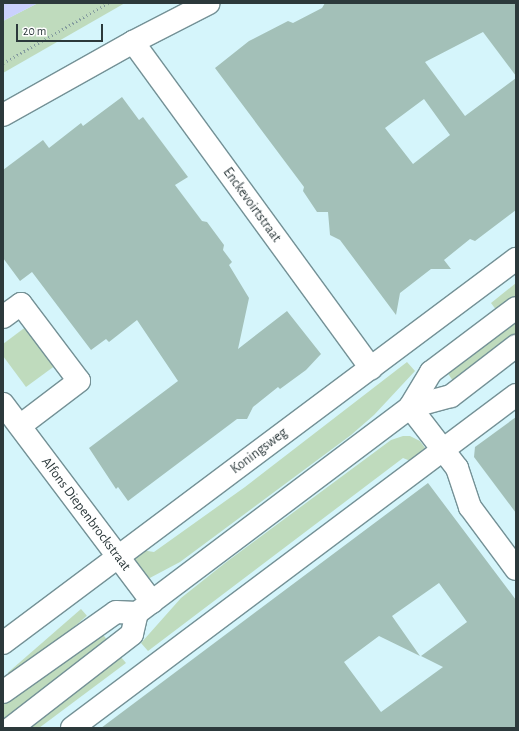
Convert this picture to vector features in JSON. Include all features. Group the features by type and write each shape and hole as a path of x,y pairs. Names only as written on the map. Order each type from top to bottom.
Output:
{"street":[{"path":"3,115 133,42 208,3"},
{"name":"Enckevoirtstraat","path":"133,42 371,368"},
{"name":"Koningsweg","path":"3,643 516,259"},
{"path":"3,317 21,304 79,381 20,426"},
{"path":"11,728 132,634 145,608 410,407 431,372 516,308"},
{"path":"410,407 451,396 516,346"},
{"path":"72,728 516,395"},
{"name":"Alfons Diepenbrockstraat","path":"3,404 118,557 145,608"},
{"path":"410,407 457,468 470,508 516,569"},
{"path":"3,692 116,612 145,608"}],"path":[{"path":"3,63 108,3"}],"green space":[{"path":"38,3 125,3 3,73 3,21"},
{"path":"516,283 516,297 497,311 491,303"},
{"path":"516,318 516,337 453,381 447,372"},
{"path":"27,326 56,365 26,387 3,356 3,344"},
{"path":"407,362 415,371 374,415 351,435 180,562 146,580 131,559 141,550 154,552 245,487"},
{"path":"403,436 410,436 420,441 425,448 424,454 413,462 403,458 148,651 141,643 181,598 225,563 391,440"},
{"path":"81,609 87,616 14,679 8,673"},
{"path":"100,630 109,643 3,724 3,700"},
{"path":"120,656 126,663 39,728 27,728"}],"water":[{"path":"3,3 38,3 3,21"}],"building":[{"path":"325,3 516,3 516,76 483,32 425,62 465,116 516,78 516,210 475,241 470,239 444,260 451,269 431,269 400,293 396,315 340,240 330,235 328,212 317,212 303,191 304,187 215,68 249,41 288,21 293,23 322,8","holes":["424,99 450,135 413,164 385,128"]},
{"path":"122,97 139,120 143,117 188,177 175,185 202,221 207,222 224,245 223,250 232,262 229,265 249,298 238,349 287,311 321,354 306,370 280,389 278,387 253,407 247,419 237,419 128,501 118,487 116,489 89,448 178,381 137,320 109,342 106,339 91,350 32,272 20,281 3,258 3,170 43,140 49,148 81,123 83,126"},
{"path":"516,417 516,513 474,457 475,447"},
{"path":"428,483 516,600 516,728 101,728","holes":["439,583 467,622 421,656 443,667 381,712 344,662 379,636 420,656 392,616"]}]}
